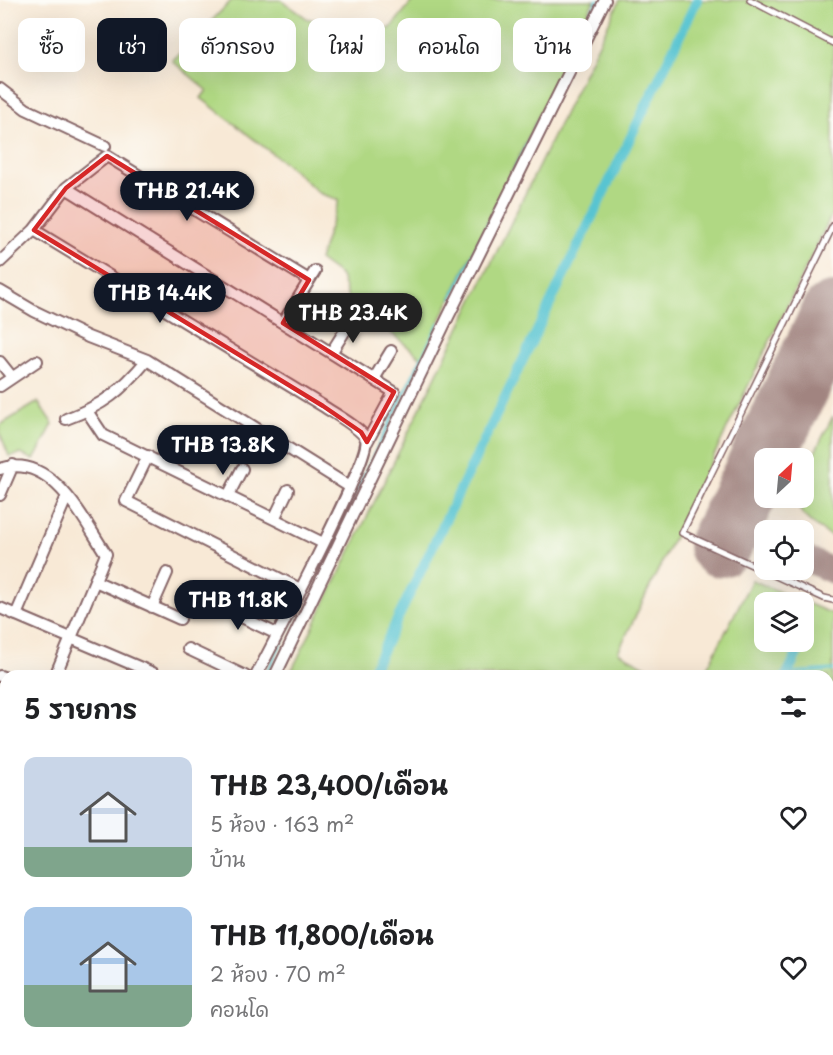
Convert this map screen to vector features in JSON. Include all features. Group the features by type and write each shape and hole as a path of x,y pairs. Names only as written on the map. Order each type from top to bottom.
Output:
{"street":[{"path":"278,670 605,0"},
{"path":"0,89 26,109 105,146"},
{"path":"0,262 34,230 66,188 107,156 312,275 283,323"},
{"path":"66,188 394,392 367,442 350,487 259,670"},
{"path":"34,230 323,406 361,432 367,442"},
{"path":"0,291 77,332 147,360 350,487"},
{"path":"331,353 351,321"},
{"path":"374,379 392,351"},
{"path":"66,419 87,411 123,388 147,360"},
{"path":"0,386 37,361"},
{"path":"0,362 12,377"},
{"path":"87,411 103,435 322,543"},
{"path":"148,456 126,501 300,589"},
{"path":"0,495 13,465"},
{"path":"0,469 13,465 46,474 68,496 106,554 57,670"},
{"path":"228,496 242,469"},
{"path":"274,519 288,490"},
{"path":"16,615 68,496"},
{"path":"152,607 166,573"},
{"path":"95,581 180,619"},
{"path":"210,602 277,634"},
{"path":"0,608 146,670"},
{"path":"188,649 232,670"}],"lane":[{"path":"750,0 833,43"},
{"path":"833,226 682,533 824,598 833,600"}],"highlighted area":[{"path":"107,156 309,280 283,323 394,392 367,442 361,432 323,406 34,230 66,188"}],"green space":[{"path":"232,0 281,0 308,19 308,72 385,72 385,28 390,29 397,20 397,72 501,72 501,18 399,18 413,0 594,0 585,18 513,18 513,72 559,72 422,358 348,298 341,276 319,260 339,200 319,193 296,172 201,98 207,90 185,72 296,72 296,18 214,18"},
{"path":"620,0 833,0 833,212 618,652 652,670 292,670 585,72 592,72 592,57"},
{"path":"179,54 179,67 172,61"},
{"path":"38,402 53,424 34,460 21,454 9,456 0,433 0,425"},
{"path":"833,416 833,537 815,526 814,520 808,520 798,508 814,508 814,454"},
{"path":"752,580 781,592 754,592 754,652 814,652 814,606 833,614 833,670 706,670"}],"waterway":[{"path":"452,298 598,0"},
{"path":"373,670 697,0"},
{"path":"268,670 439,323"},
{"path":"789,670 798,652"}],"taxiway":[{"path":"730,524 754,535"},
{"path":"814,562 833,571"}],"runway":[{"path":"720,545 833,314"}]}
